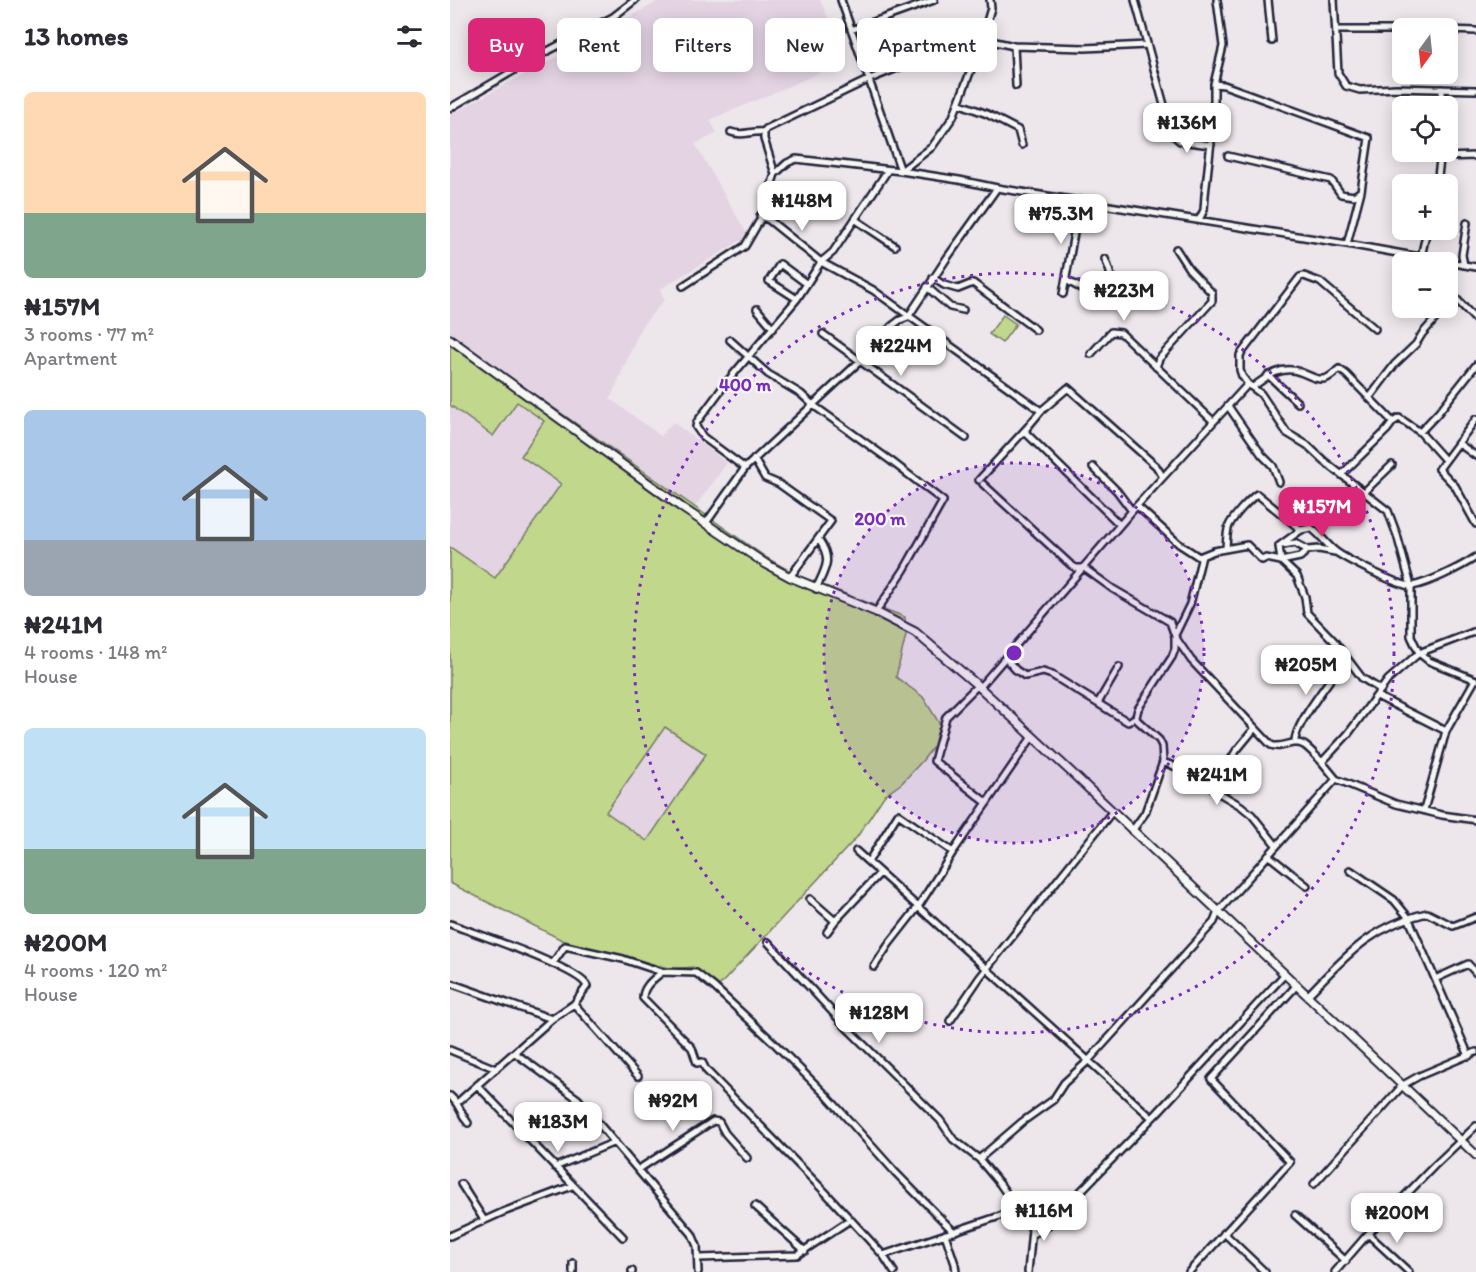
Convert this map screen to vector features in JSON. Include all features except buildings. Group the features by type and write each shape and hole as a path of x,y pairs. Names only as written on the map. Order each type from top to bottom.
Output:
{"street":[{"path":"450,108 542,54 613,17 635,0"},
{"path":"841,0 901,171"},
{"path":"852,30 934,0"},
{"path":"988,18 991,8 990,0"},
{"path":"1135,0 1174,137 1180,141 1211,146"},
{"path":"1199,220 1203,210 1211,146 1214,84 1223,46 1217,0"},
{"path":"1268,0 1272,41"},
{"path":"1334,0 1338,73 1346,86 1360,90 1476,90"},
{"path":"1336,30 1392,30"},
{"path":"1458,30 1476,31"},
{"path":"997,42 1014,46 1104,48 1147,45"},
{"path":"1014,46 1016,86"},
{"path":"731,132 741,135 764,132 887,72"},
{"path":"901,171 932,147 953,117 970,72"},
{"path":"1214,84 1224,85 1369,138 1361,191 1347,244"},
{"path":"1442,89 1442,96"},
{"path":"958,104 987,114 1018,130 1022,145"},
{"path":"764,132 775,174"},
{"path":"1458,155 1476,156"},
{"path":"1228,156 1331,180 1341,194 1353,196 1361,191"},
{"path":"683,286 727,256 742,249 752,235 775,174 796,159 959,180 1392,253"},
{"path":"745,468 703,436 696,425 726,383 797,298 821,262 833,252 888,170"},
{"path":"706,523 745,468 859,362 892,326 908,317 997,188"},
{"path":"1063,294 1080,200"},
{"path":"760,216 769,220 821,262 873,290 1041,411"},
{"path":"856,220 895,246"},
{"path":"1464,265 1462,255 1467,223"},
{"path":"1156,367 1160,359 1212,301 1210,291 1189,269 1176,249"},
{"path":"1066,280 1106,302 1110,295 1113,276 1105,259"},
{"path":"797,298 769,281 780,264 807,284"},
{"path":"1458,264 1476,267"},
{"path":"1375,329 1320,282 1304,276 1300,277 1240,355 1240,370 1272,408 1287,433 1307,445 1383,506 1391,517 1411,586 1411,636 1419,653 1429,661 1476,680 1446,731 1425,810"},
{"path":"933,278 944,285 958,289 973,283 1036,330"},
{"path":"927,287 950,307 963,310"},
{"path":"1458,302 1476,320"},
{"path":"757,309 773,328"},
{"path":"1370,397 1395,364 1416,344 1436,318"},
{"path":"1091,354 1114,331 1124,335 1213,421"},
{"path":"823,334 966,438"},
{"path":"450,339 766,564 816,589 876,612 915,632 1032,737 1476,1155"},
{"path":"730,340 768,374 801,394 944,501 904,570 876,612"},
{"path":"1420,432 1476,365"},
{"path":"987,803 934,761 946,717 1005,658 1132,511 1228,406 1251,385 1268,375 1285,369 1322,380 1339,369 1393,422"},
{"path":"1268,375 1298,403"},
{"path":"1163,477 1156,466 1068,388 1041,411 981,482 1071,565 1084,568 1113,589 1165,618 1173,626 1175,636 1191,660 1274,747 1295,743 1304,745 1336,779 1389,802 1442,815 1476,819"},
{"path":"1228,406 1262,455 1273,466 1280,482"},
{"path":"1342,474 1399,418 1420,432 1445,460"},
{"path":"1476,419 1440,466 1440,471 1455,486 1476,524"},
{"path":"1026,429 1031,439 1120,525"},
{"path":"1458,443 1476,456"},
{"path":"754,459 765,478 779,484 830,518 831,521 790,577"},
{"path":"1364,492 1392,465"},
{"path":"1093,467 1118,491 1132,511"},
{"path":"1226,549 1230,520 1257,494 1301,530"},
{"path":"1137,506 1179,544 1199,557 1247,545 1262,560 1266,558 1281,561 1300,557 1308,550"},
{"path":"1279,546 1301,530 1311,528 1335,552 1363,567 1411,586 1458,569 1476,557"},
{"path":"816,589 827,565 825,549 819,540"},
{"path":"1279,546 1295,543 1308,550 1319,549 1335,552"},
{"path":"1279,546 1281,561 1297,576 1305,597 1307,613 1321,626 1362,678 1381,690"},
{"path":"1005,658 1016,670 1026,676 1043,672 1052,675 1128,722 1136,717 1138,709 1172,657 1175,636 1190,604 1202,556"},
{"path":"1322,762 1348,734 1388,680 1419,653 1476,631"},
{"path":"1295,743 1296,734 1303,722 1346,657"},
{"path":"1098,703 1119,667"},
{"path":"1377,696 1446,731"},
{"path":"1132,831 1145,813 1163,762 1162,746 1159,740 1136,717"},
{"path":"1214,788 1236,751 1254,728"},
{"path":"874,967 918,907 1032,737"},
{"path":"1163,762 1192,773 1252,814 1276,845"},
{"path":"979,1159 1022,1122 1053,1100 1064,1083 1088,1061 1215,922 1218,912 1242,888 1276,845 1336,779"},
{"path":"950,1022 987,969 1112,812"},
{"path":"868,862 898,814 953,852"},
{"path":"856,851 1152,1118"},
{"path":"1269,855 1307,886"},
{"path":"1350,870 1394,900 1408,917 1469,1056"},
{"path":"827,932 880,873"},
{"path":"810,899 835,921"},
{"path":"1308,995 1341,960 1393,923 1427,913 1453,926 1476,917"},
{"path":"450,924 553,963 572,972 587,984 586,989 574,1004 552,1019 458,1102"},
{"path":"768,942 849,1030 940,1120 953,1139 979,1159 1000,1184 1011,1200 1015,1211"},
{"path":"553,963 566,946 623,959 662,972 696,973 714,987 828,1097 895,1172 954,1232"},
{"path":"1435,979 1468,964 1476,973"},
{"path":"662,972 647,986 644,998 692,1048 697,1063 702,1062 706,1070 883,1255 894,1272"},
{"path":"1032,1234 1044,1229 1152,1118 1285,974"},
{"path":"450,983 552,1019"},
{"path":"1189,1272 1290,1162 1211,1079 1296,985"},
{"path":"574,1004 638,1076"},
{"path":"450,1050 496,1069"},
{"path":"1314,1184 1403,1085 1476,1052"},
{"path":"516,1053 578,1099 639,1168 692,1233 699,1258 698,1272"},
{"path":"477,1086 622,1237"},
{"path":"450,1096 458,1102 462,1115 468,1123"},
{"path":"639,1168 713,1121 719,1122 725,1133 747,1158"},
{"path":"1335,1272 1368,1234 1476,1126"},
{"path":"555,1167 615,1142"},
{"path":"461,1184 484,1220"},
{"path":"450,1236 484,1220 572,1186"},
{"path":"755,1206 805,1251"},
{"path":"883,1255 1015,1211 1022,1214 1032,1229 1029,1272"},
{"path":"1295,1215 1346,1261"},
{"path":"699,1258 790,1256 805,1251 850,1220"},
{"path":"1224,1233 1265,1272"},
{"path":"945,1234 956,1272"},
{"path":"1368,1234 1409,1272"},
{"path":"573,1263 573,1272"}],"shaded area":[{"path":"661,0 820,0 828,18 765,18 765,72 821,72 710,120 717,133 695,144 748,236 660,289 664,300 641,327 610,399 661,436 673,422 727,463 694,508 450,335 450,115 529,72 545,72 545,63 557,57 557,72 641,72 641,18 628,18"},
{"path":"517,402 545,421 521,456 561,484 495,578 450,547 450,405 493,436"},
{"path":"665,726 706,754 647,841 606,813"}],"green space":[{"path":"1003,315 1016,324 1002,343 989,334"},
{"path":"450,335 767,558 797,575 905,617 906,635 896,677 923,697 941,726 936,743 902,783 884,796 857,837 719,986 693,967 672,969 562,940 450,883 450,547 495,578 561,484 521,456 544,421 517,402 493,436 450,405","holes":["665,727 706,754 647,841 606,812"]}]}
